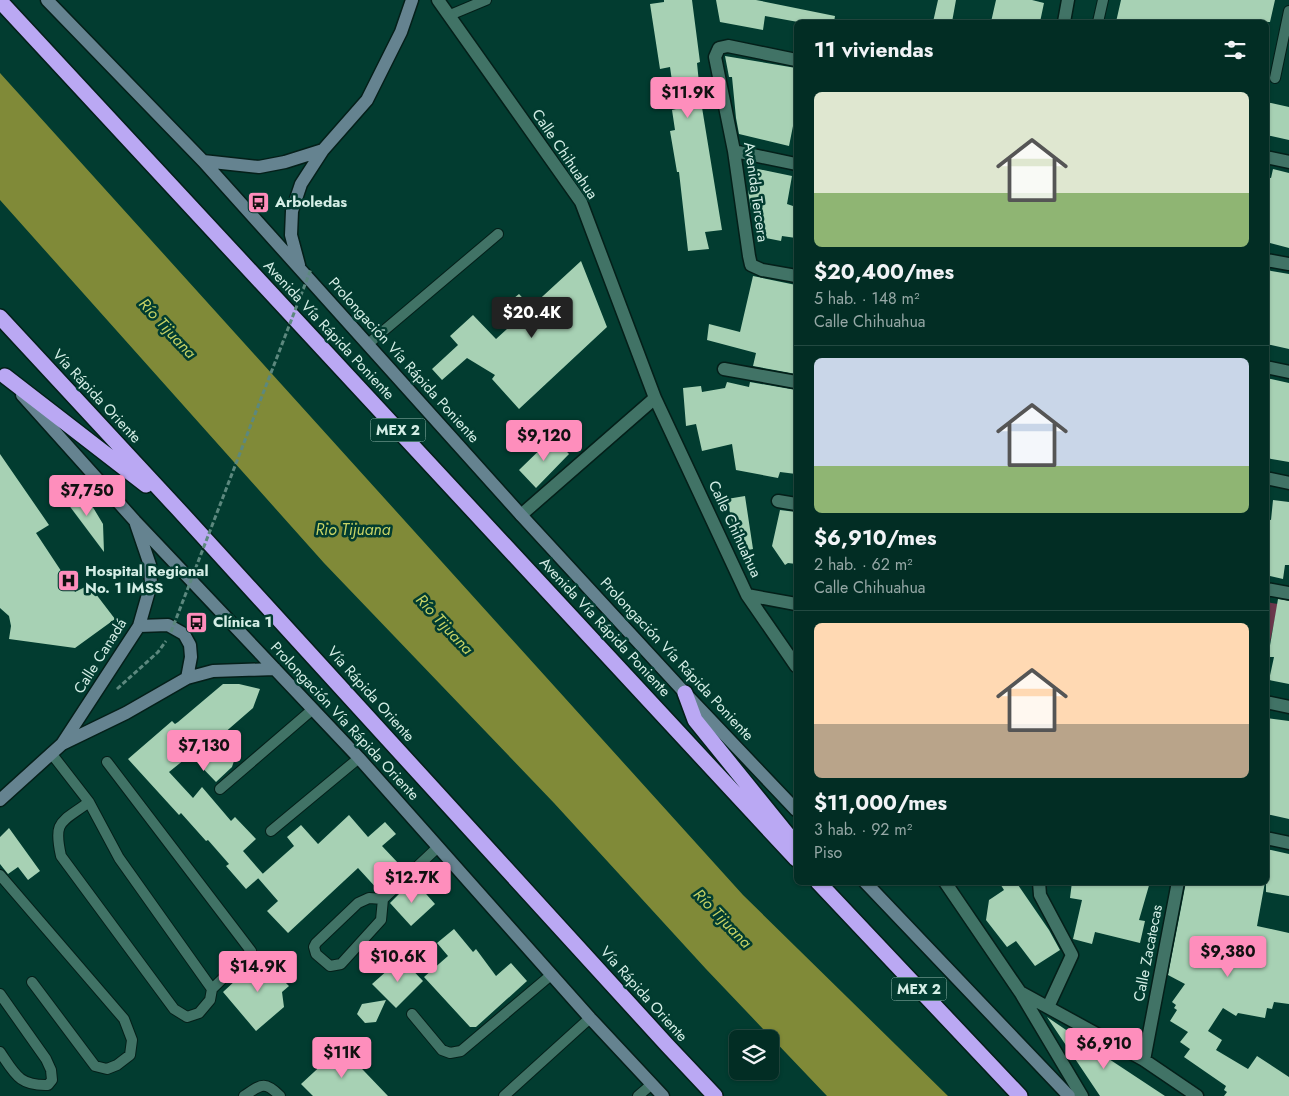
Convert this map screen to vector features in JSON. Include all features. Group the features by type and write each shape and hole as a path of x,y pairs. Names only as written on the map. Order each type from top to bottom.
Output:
{"highway":[{"name":"Avenida Vía Rápida Poniente","path":"0,1 794,857"},
{"name":"Vía Rápida Oriente","path":"0,317 177,508 667,1046 715,1096"},
{"path":"2,373 177,508"},
{"path":"685,693 695,720 794,843"},
{"name":"MEX 2","path":"821,885 1020,1096"},
{"path":"667,1046 702,1096"}],"main road":[{"name":"Prolongación Vía Rápida Poniente","path":"47,0 305,268 368,344 521,515 794,808"},
{"path":"305,268 291,235 292,211 302,184 323,150 367,100 401,32 412,0"},
{"path":"203,161 258,167 285,162 323,150"},
{"name":"Prolongación Vía Rápida Oriente","path":"2,373 135,521 359,758 590,1018 663,1096"},
{"name":"Calle Canadá","path":"62,744 139,626 151,584 150,565 135,521"},
{"path":"139,626 168,625 184,634 190,645 191,657 187,678"},
{"name":"Calle Canadá","path":"0,800 62,744 126,713 187,678 213,671 275,669"},
{"path":"868,885 1069,1096"}],"street":[{"name":"Calle Chihuahua","path":"438,0 581,202 655,398 747,595 794,663"},
{"path":"1064,20 1068,0"},
{"name":"Avenida Tercera","path":"794,60 728,46 719,48 715,57 734,151 751,266 794,276"},
{"path":"734,151 794,164"},
{"path":"1269,158 1289,162"},
{"path":"1269,261 1289,264"},
{"path":"724,368 794,382"},
{"path":"1269,368 1289,372"},
{"path":"521,515 655,398"},
{"path":"1269,479 1289,483"},
{"path":"778,500 794,504"},
{"path":"1269,590 1289,593"},
{"path":"747,595 794,604"},
{"path":"1269,703 1289,706"},
{"path":"1269,839 1289,843"},
{"path":"947,885 1020,992 1082,1096"},
{"path":"1039,885 1040,895 1072,955 1048,1007"},
{"name":"Calle Zacatecas","path":"1144,1060 1177,885"},
{"path":"1020,992 1144,1060 1197,1096"}],"lane":[{"path":"450,15 486,0"},
{"path":"1098,20 1103,0"},
{"path":"1275,78 1289,11"},
{"path":"368,344 498,234"},
{"path":"220,789 313,709"},
{"path":"51,753 88,802 119,858 212,989"},
{"path":"271,831 359,758"},
{"path":"88,802 62,822 57,830 61,856 174,1009 187,1017 199,1014 210,1000 212,989 251,951 107,762"},
{"path":"383,899 369,898 358,903 316,943 314,947 316,954 330,966 341,964 381,920 383,899 438,847"},
{"path":"0,875 124,1019 132,1040 130,1055 117,1066 107,1068 95,1066 32,982"},
{"path":"412,1014 442,1050 450,1053 460,1050 551,974"},
{"path":"0,994 46,1059 51,1070 52,1080 48,1084 40,1085 33,1085 23,1081 12,1070 0,1052"},
{"path":"504,1096 590,1018"},
{"path":"638,1096 652,1084"},
{"path":"244,1096 258,1087 266,1085 271,1087 280,1096"}],"path":[{"path":"114,693 158,652 171,632 305,268"}],"shaded area":[{"path":"1269,602 1278,604 1269,647"}],"water":[{"name":"Rio Tijuana","path":"0,73 743,895 948,1096 827,1096 779,1046 779,1030 764,1030 554,803 324,563 0,200"}],"building":[{"path":"664,0 692,0 700,62 697,63 698,83 722,230 705,232 709,249 688,251 679,172 677,172 670,131 675,130 672,110 676,109 670,67 660,69 650,4 664,2"},
{"path":"716,0 756,0 835,16 834,20 794,21 765,16 763,30 720,22"},
{"path":"938,0 956,0 952,20 933,20"},
{"path":"996,0 1032,0 1044,3 1040,20 991,20"},
{"path":"1121,0 1275,0 1270,22 1269,20 1116,20"},
{"path":"725,56 794,68 794,121 789,146 739,134 732,77 729,77"},
{"path":"1269,103 1289,107 1289,140 1269,136"},
{"path":"753,168 792,176 787,204 794,206 794,238 782,236 781,241 756,236 759,210 751,209 748,191"},
{"path":"1273,169 1289,173 1289,248 1269,243 1269,178 1271,178"},
{"path":"581,261 607,327 519,409 492,379 495,375 467,358 442,380 432,369 458,345 450,336 473,315 496,339 520,317 508,303 519,294 531,307"},
{"path":"1269,271 1289,274 1289,349 1269,345"},
{"path":"753,276 794,285 794,374 753,366 756,353 707,340 709,324 740,332"},
{"path":"1269,379 1289,383 1289,462 1269,459"},
{"path":"727,382 749,387 750,382 794,390 794,474 780,472 778,478 736,470 732,444 702,451 696,424 686,426 683,388 701,386 702,392 725,388"},
{"path":"553,437 569,454 536,488 519,470"},
{"path":"0,454 49,525 36,533 75,592 89,585 115,619 75,648 9,639 11,626 9,616 0,608"},
{"path":"59,492 79,496 88,501 94,509 103,524 104,552"},
{"path":"745,496 753,549 739,552 731,532 734,531 727,499"},
{"path":"1273,500 1289,502 1289,565 1285,565 1283,579 1269,576 1269,520 1271,520"},
{"path":"780,510 794,512 794,564 788,563 785,565 772,546"},
{"path":"1278,599 1289,601 1289,684 1269,680 1274,657 1269,657"},
{"path":"223,684 239,684 260,689 253,708 215,741 234,761 232,767 216,782 190,755 169,772 193,798 202,787 231,821 235,817 256,839 243,851 263,874 246,889 226,866 229,864 208,840 206,841 181,813 179,815 128,759 172,721 175,724 178,722"},
{"path":"1269,718 1289,721 1289,819 1269,815"},
{"path":"349,815 368,837 385,822 396,834 382,846 399,864 402,871 380,892 358,868 288,933 267,911 278,901 258,878 294,846 287,837 301,825 318,844"},
{"path":"9,828 40,871 28,880 18,867 8,874 0,864 0,837"},
{"path":"1269,850 1289,854 1289,896 1266,892 1266,885 1269,885"},
{"path":"411,882 415,887 419,886 435,904 411,926 390,903"},
{"path":"1001,885 1018,885 1049,930 1060,950 1035,966 1016,941 1007,947 986,920 989,900 1004,890"},
{"path":"1072,885 1149,885 1139,920 1145,921 1140,943 1095,932 1092,944 1073,939 1082,900 1070,898"},
{"path":"1185,885 1264,885 1257,926 1289,933 1289,1004 1274,1002 1272,1009 1267,1008 1265,1018 1238,1013 1236,1016 1223,1008 1208,1031 1222,1040 1216,1050 1248,1069 1257,1056 1289,1077 1289,1096 1224,1096 1227,1092 1224,1090 1226,1086 1184,1057 1190,1049 1180,1042 1188,1032 1170,1021 1177,1010 1174,1008 1176,1005 1172,1002 1185,984 1168,975"},
{"path":"454,929 473,952 476,949 496,976 511,963 527,981 476,1027 470,1027 424,977 448,956 437,943"},
{"path":"262,956 270,965 279,969 280,977 289,986 282,992 284,1007 256,1031 223,992"},
{"path":"402,959 423,981 396,1008 372,984"},
{"path":"386,1000 376,1022 365,1023 357,1014 362,1004"},
{"path":"1047,1017 1112,1061 1165,1096 1100,1096"},
{"path":"340,1048 388,1096 313,1096 301,1084"}],"place":[{"name":"Arboledas","path":"259,202"},
{"name":"Hospital Regional No. 1 IMSS","path":"69,580"},
{"name":"Clínica 1","path":"197,622"}],"water label":[{"name":"Río Tijuana","path":"168,328"},
{"name":"Río Tijuana","path":"445,624"},
{"name":"Río Tijuana","path":"723,918"}]}
